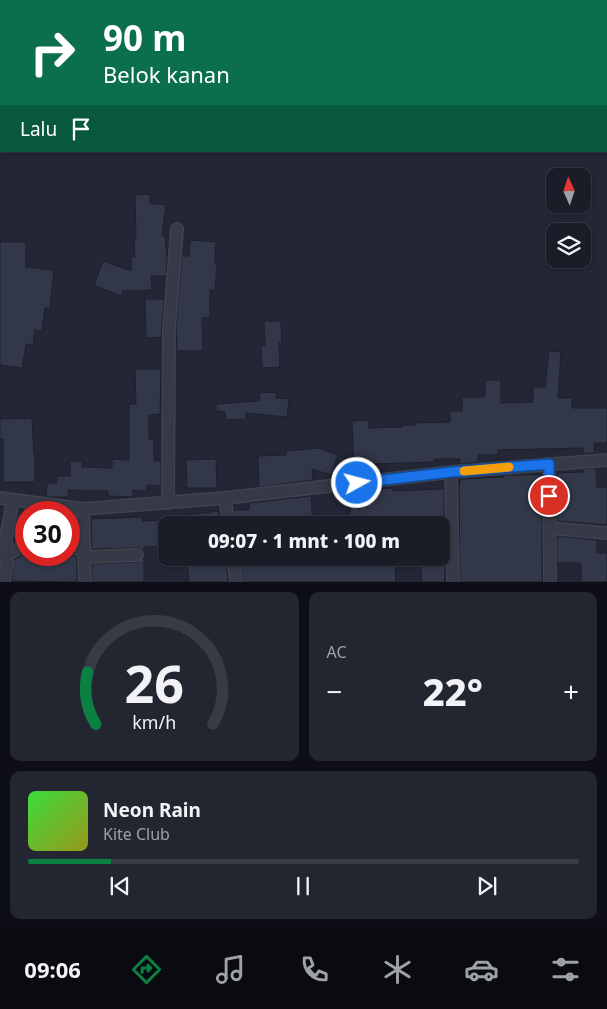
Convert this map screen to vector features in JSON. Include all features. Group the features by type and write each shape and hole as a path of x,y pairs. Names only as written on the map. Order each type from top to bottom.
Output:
{"street":[{"path":"168,503 169,329 178,229"},
{"path":"0,498 83,509 226,498 451,472 607,460"},
{"path":"549,464 550,582"},
{"path":"451,472 453,582"},
{"path":"226,498 228,516"},
{"path":"4,582 6,573 3,555 12,500"},
{"path":"83,509 85,582"},
{"path":"549,528 607,534"},
{"path":"3,555 15,549"},
{"path":"80,551 137,555"},
{"path":"234,566 236,582"}],"building":[{"path":"150,194 150,203 166,205 162,236 165,236 167,256 166,276 151,276 152,290 123,291 121,296 94,285 103,261 131,271 131,257 135,257 134,239 136,238 135,195"},
{"path":"190,240 216,242 215,290 210,290 210,318 202,318 203,351 177,351 176,329 182,256 189,256"},
{"path":"0,242 26,242 26,267 54,270 50,308 45,308 42,331 35,330 33,345 26,344 22,368 0,365"},
{"path":"145,299 164,299 161,337 146,338"},
{"path":"264,321 281,321 282,343 279,343 280,367 262,368 261,346 265,345"},
{"path":"549,351 561,352 558,398 572,398 572,408 607,408 607,443 594,443 594,453 583,454 583,448 498,450 498,455 478,455 478,462 460,464 460,459 434,459 434,462 370,464 370,474 354,475 352,421 368,420 369,428 402,427 402,425 415,425 415,423 450,422 450,411 462,411 462,397 485,397 485,380 501,380 501,403 533,402 533,387 545,387"},
{"path":"135,369 161,369 160,414 149,415 149,439 154,439 154,461 161,461 161,486 147,485 146,491 133,490 133,497 108,496 108,491 68,490 68,497 46,497 47,483 57,483 57,476 70,476 70,461 82,461 82,467 112,468 112,459 129,460 129,404 136,404"},
{"path":"260,392 277,393 276,398 289,399 287,417 246,413 246,419 226,420 225,412 216,411 216,404 259,401"},
{"path":"32,418 35,482 3,482 3,439 0,439 0,419"},
{"path":"319,448 338,455 331,475 312,469 313,480 259,487 258,456 286,455 286,451"},
{"path":"216,459 217,488 187,488 186,460"},
{"path":"596,468 597,487 607,487 607,525 557,521 557,473 584,472 584,469"},
{"path":"504,475 542,475 542,582 460,582 460,479 504,477"},
{"path":"393,488 393,491 444,489 444,516 350,516 350,508 361,508 360,490"},
{"path":"311,496 312,516 235,516 234,510 249,510 249,503"},
{"path":"219,511 220,516 177,516"},
{"path":"142,517 142,521 158,520 158,546 144,547 144,552 137,548 92,549 91,519"},
{"path":"557,536 597,540 597,553 607,553 607,582 581,582 581,563 557,563"},
{"path":"144,558 144,582 92,582 92,564 137,562"},
{"path":"14,560 15,566 77,566 77,582 12,581"},
{"path":"188,566 227,566 228,582 189,582"},
{"path":"241,566 395,566 396,582 243,582"},
{"path":"421,566 445,566 445,582 422,582"}],"slow traffic":[{"path":"464,471 509,467"}],"route":[{"path":"357,483 451,472 549,464 549,496"}]}
